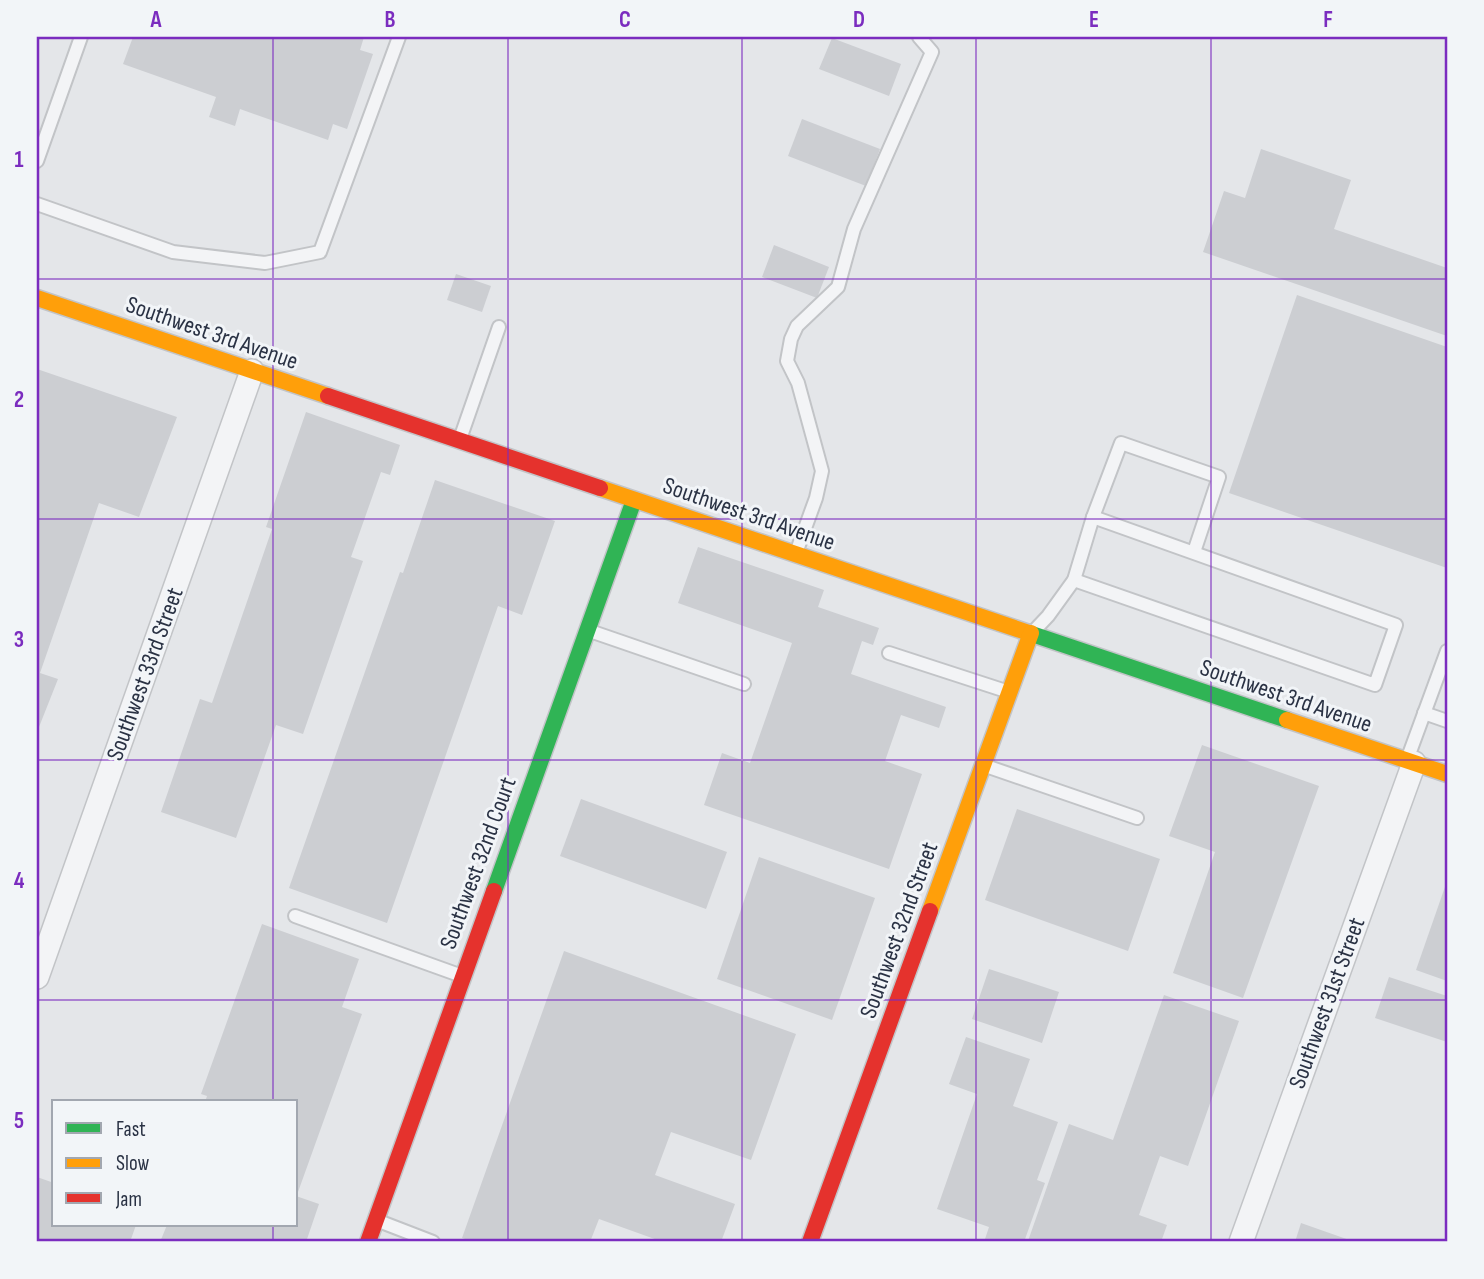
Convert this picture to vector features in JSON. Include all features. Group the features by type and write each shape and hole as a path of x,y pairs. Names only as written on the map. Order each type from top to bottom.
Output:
{"street":[{"name":"Southwest 3rd Avenue","path":"37,298 1447,775"},
{"name":"Southwest 33rd Street","path":"37,977 252,371"},
{"name":"Southwest 32nd Court","path":"368,1242 634,500"},
{"name":"Southwest 32nd Street","path":"810,1242 1031,633"},
{"name":"Southwest 31st Street","path":"1241,1242 1410,762"}],"lane":[{"path":"37,161 81,37"},
{"path":"37,204 173,252 265,263 320,252 399,37"},
{"path":"796,554 816,498 822,471 798,383 787,361 790,340 797,326 838,287 854,229 932,52 919,37"},
{"path":"460,441 499,327"},
{"path":"1031,633 1048,616 1073,580 1121,443 1219,477 1194,552"},
{"path":"1073,580 1375,685 1396,625 1093,517"},
{"path":"586,630 744,684"},
{"path":"1410,762 1424,713 1447,651"},
{"path":"889,653 1010,692"},
{"path":"1424,713 1447,721"},
{"path":"983,765 1137,818"},
{"path":"295,916 462,976"},
{"path":"376,1220 432,1242"}],"building":[{"path":"133,37 364,37 360,50 373,54 347,129 333,124 328,140 240,109 235,126 209,117 216,97 123,64"},
{"path":"832,38 901,64 889,96 819,69"},
{"path":"802,119 880,149 866,186 788,156"},
{"path":"1261,149 1351,180 1334,229 1447,268 1447,336 1203,252 1224,191 1245,198"},
{"path":"774,245 829,267 817,298 762,277"},
{"path":"456,274 491,286 482,312 447,300"},
{"path":"1297,295 1447,347 1447,568 1229,493"},
{"path":"37,369 177,417 139,517 99,503 40,673 58,679 39,727 37,726"},
{"path":"306,412 400,445 390,475 381,472 351,557 363,561 303,734 276,725 236,838 161,812 200,699 212,703 272,529 266,527"},
{"path":"435,480 555,521 522,615 498,606 387,923 289,888"},
{"path":"698,547 824,590 818,607 879,628 873,645 862,641 851,674 946,707 939,728 901,715 885,761 922,774 889,869 704,805 722,753 750,763 792,643 678,603"},
{"path":"1202,745 1319,786 1243,998 1173,973 1215,852 1169,836"},
{"path":"581,799 727,852 706,909 560,856"},
{"path":"1017,809 1160,859 1128,951 985,900"},
{"path":"759,857 875,898 832,1020 717,979"},
{"path":"1447,881 1447,981 1416,970"},
{"path":"262,924 359,959 342,1007 362,1014 298,1192 298,1100 206,1100 207,1096 201,1094"},
{"path":"564,951 796,1034 751,1160 671,1132 655,1175 735,1204 721,1242 663,1242 599,1219 590,1242 474,1242 462,1238"},
{"path":"989,969 1059,992 1042,1043 972,1019"},
{"path":"1389,977 1447,996 1447,1042 1375,1018"},
{"path":"1164,995 1239,1021 1188,1166 1160,1156 1139,1215 1167,1225 1161,1242 1028,1241 1069,1124 1113,1140"},
{"path":"966,1037 1030,1059 1013,1106 1058,1122 1037,1180 1045,1183 1024,1242 984,1242 989,1227 937,1209 977,1094 949,1084"},
{"path":"37,1177 52,1182 52,1226 136,1226 130,1242 37,1242"},
{"path":"298,1197 319,1204 306,1242 160,1242 167,1226 298,1226"},
{"path":"1301,1223 1355,1242 1295,1242"}],"traffic: fast":[{"path":"494,891 634,500"},
{"path":"1029,633 1287,720"}],"traffic: slow":[{"path":"37,298 328,396"},
{"path":"600,488 1029,633"},
{"path":"930,911 1031,633"},
{"path":"1287,720 1447,774"}],"traffic: jam":[{"path":"328,396 600,488"},
{"path":"368,1242 494,891"},
{"path":"810,1242 930,911"}]}
